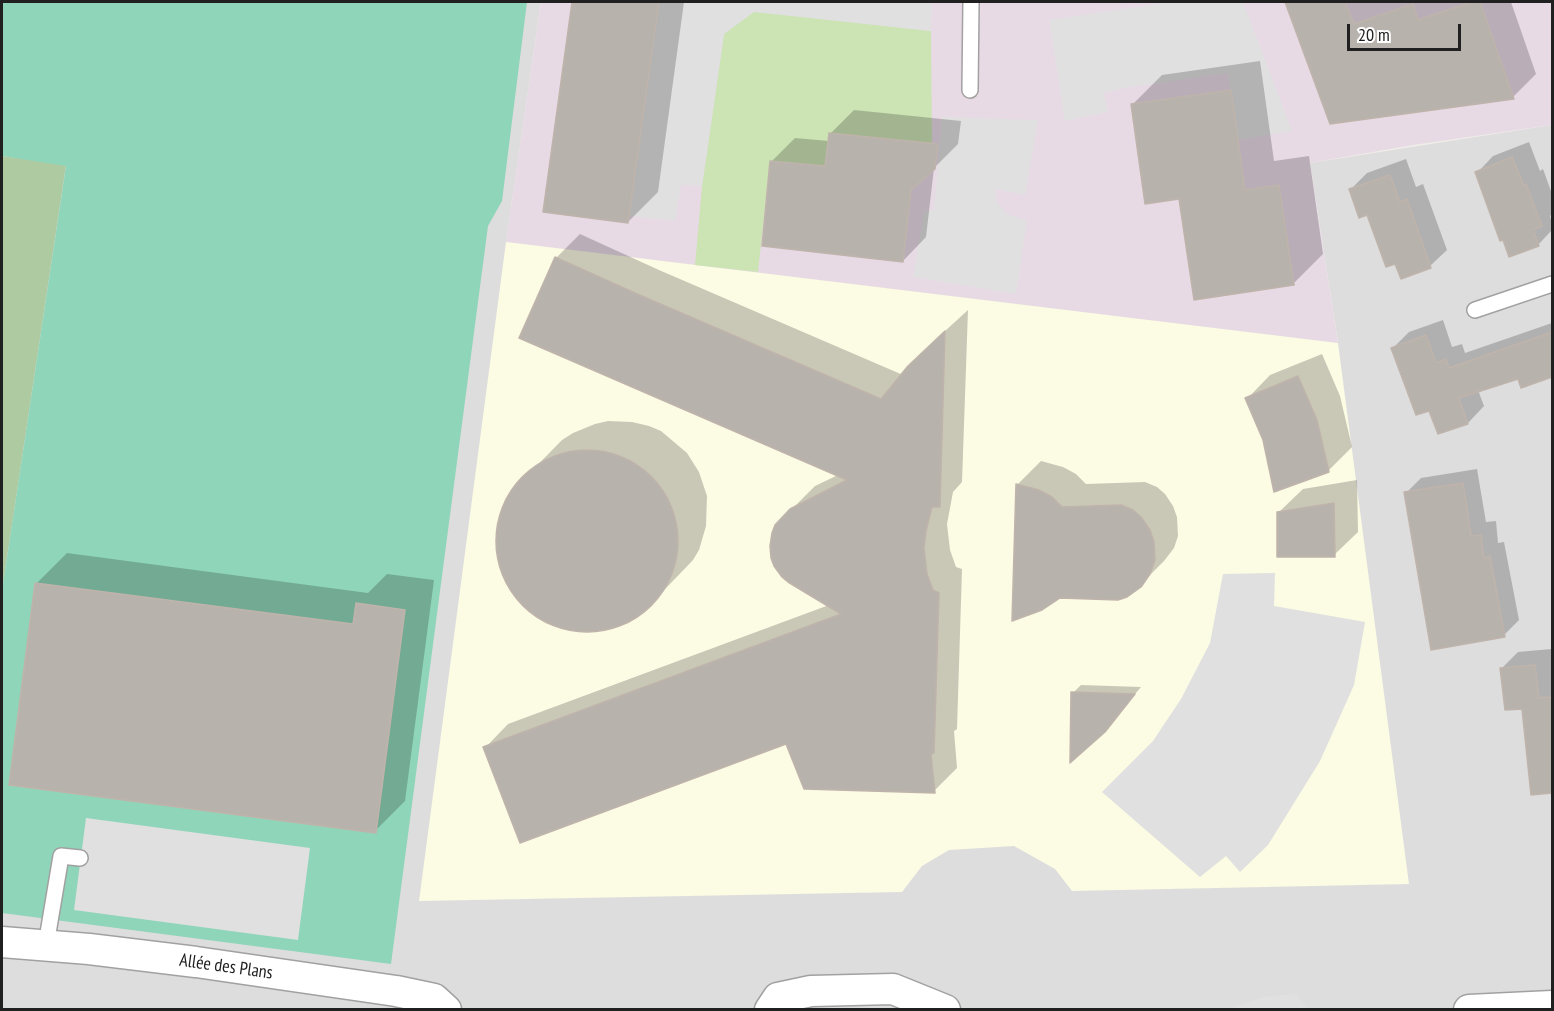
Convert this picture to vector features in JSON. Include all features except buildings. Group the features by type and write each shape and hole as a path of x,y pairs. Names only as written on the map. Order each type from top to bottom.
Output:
{"street":[{"name":"Allée des Plans","path":"2,942 172,959 396,991 434,999 446,1010"},
{"path":"770,1010 778,998 811,991 894,989 945,1010"},
{"path":"1469,1010 1552,1006"}],"lane":[{"path":"970,90 972,2"},
{"path":"1475,310 1552,284"},
{"path":"46,945 61,856 80,858"}],"shaded area":[{"path":"2,2 541,2 506,242 1338,342 1310,163 1552,125 1552,1009 2,1010"},
{"path":"541,2 1552,2 1552,125 1413,145 1310,163 1338,343 506,242"},
{"path":"659,2 932,2 931,31 754,12 724,34 702,186 681,185 675,221 629,216"},
{"path":"1170,2 1243,2 1292,131 1238,140 1228,73 1104,93 1108,112 1065,121 1049,20"},
{"path":"942,117 1038,120 1025,195 995,189 997,202 1007,214 1027,221 1016,294 913,277 924,211 934,210"},
{"path":"506,242 1338,343 1409,884 1072,891 1055,869 1014,846 949,850 922,866 902,892 419,901"},
{"path":"1275,573 1274,606 1365,622 1354,685 1320,761 1268,845 1240,872 1226,856 1200,877 1102,792 1153,741 1181,699 1210,643 1223,574"},
{"path":"86,818 310,848 298,940 74,910"},
{"path":"1296,994 1308,1009 1227,1009 1264,997"}],"green space":[{"path":"2,2 527,2 502,201 488,226 391,964 2,913 2,591 66,166 2,156"},
{"path":"754,11 931,31 932,144 829,133 825,166 770,161 758,272 695,265 702,186 724,34"},
{"path":"2,156 66,165 2,591"}]}
